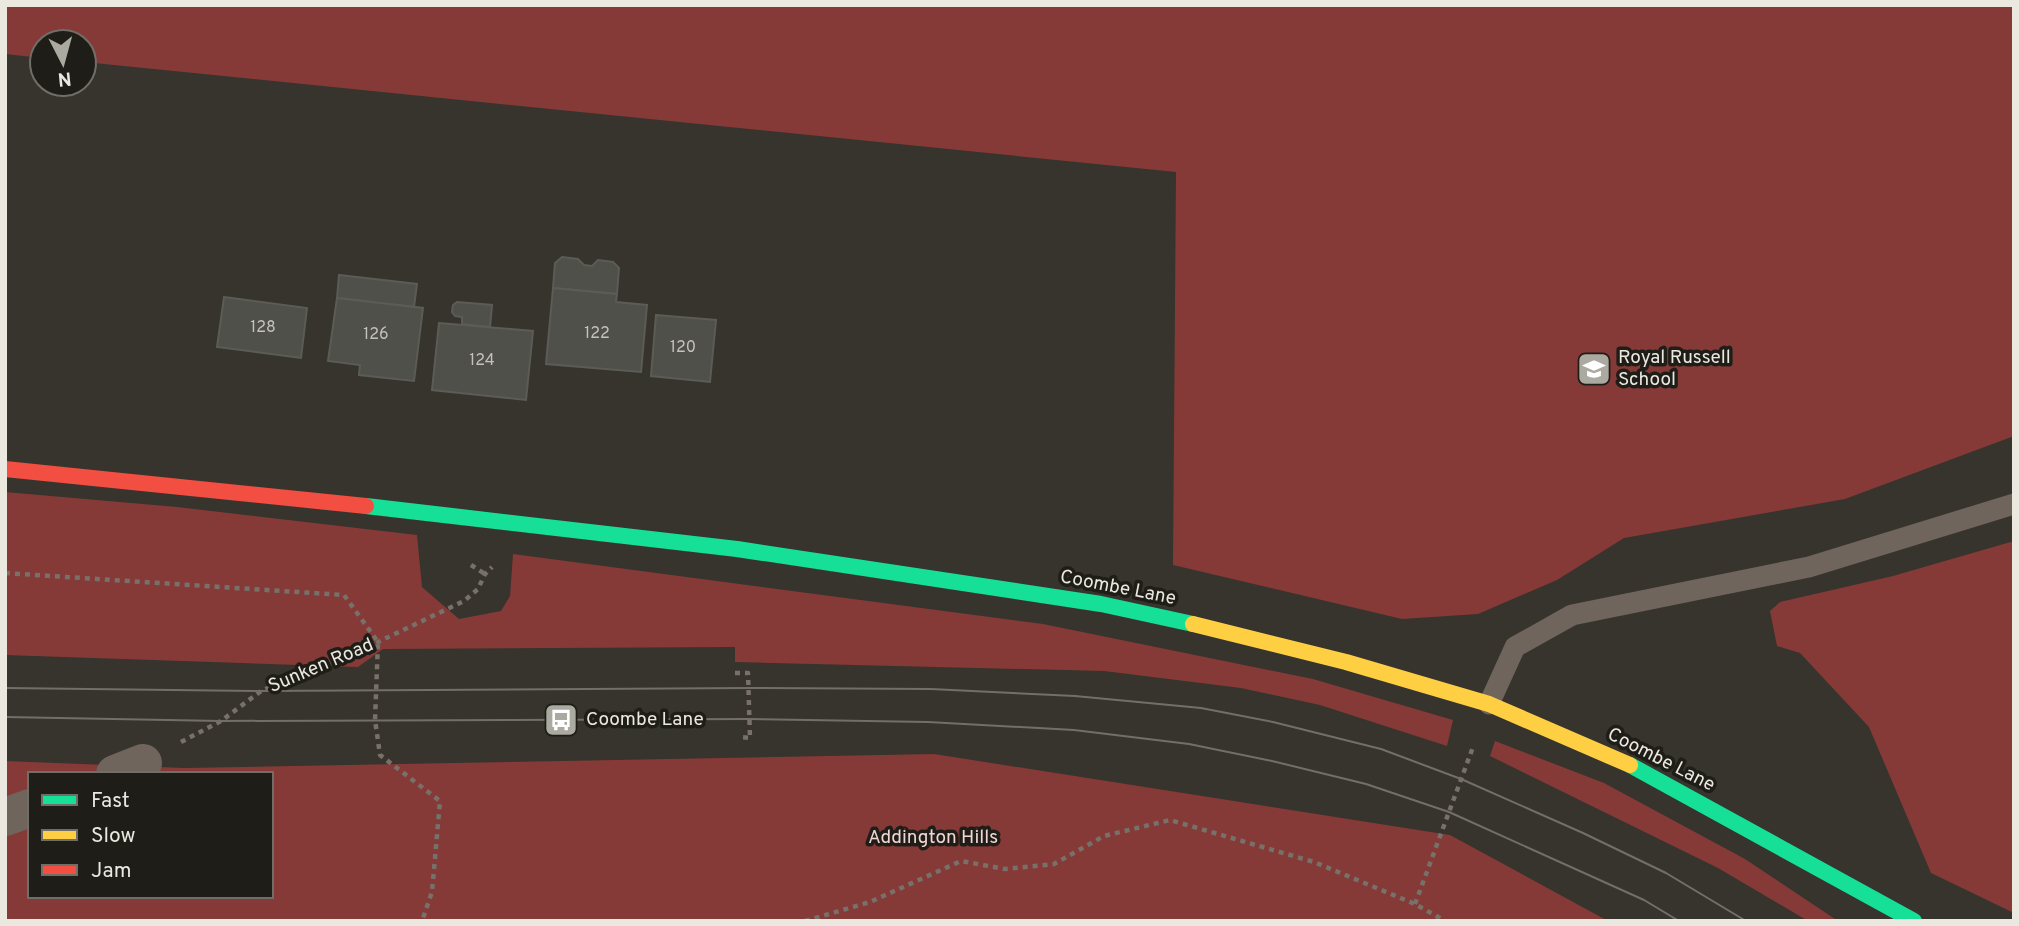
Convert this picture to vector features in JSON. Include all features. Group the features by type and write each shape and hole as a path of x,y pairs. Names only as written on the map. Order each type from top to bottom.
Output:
{"main road":[{"name":"Coombe Lane","path":"5,469 284,496 737,549 1101,604 1207,627 1346,662 1489,704 1637,768 1914,921"}],"street":[{"path":"5,817 28,809"}],"lane":[{"path":"1489,704 1515,647 1572,615 1810,567 2014,503"}],"path":[{"path":"5,573 344,595 378,642 375,720 380,755 440,801 432,892 422,921"},
{"name":"Sunken Road","path":"129,768 221,721 261,691 378,642 464,601 478,589 485,574"},
{"path":"735,673 748,673 750,738 740,737"},
{"path":"1415,904 1489,704"},
{"path":"805,921 870,902 961,861 1005,869 1054,864 1104,836 1170,820 1314,862 1415,904 1445,921"}],"green space":[{"name":"Royal Russell School","path":"5,5 2014,5 2014,436 1845,499 1624,538 1557,580 1478,614 1402,619 1173,565 1176,172 98,63 98,28 28,28 28,56 5,54"},
{"path":"5,492 177,507 417,535 422,587 459,619 501,611 510,596 513,554 1043,624 1313,679 1453,720 1447,746 1320,705 1241,688 1104,671 735,662 735,647 383,649 358,667 5,655"},
{"path":"2014,541 2014,913 1931,873 1869,727 1800,653 1777,646 1770,611 1780,602 1893,576"},
{"path":"1495,741 1604,783 1745,859 1838,921 1808,921 1718,868 1490,756"},
{"name":"Addington Hills","path":"934,754 1450,835 1608,921 5,921 5,761 184,768"}],"building":[{"path":"562,257 578,259 584,265 592,266 598,260 613,262 619,268 617,294 553,288 555,263"},
{"path":"339,275 417,284 414,307 337,298"},
{"path":"553,288 617,294 616,302 647,305 641,372 546,364"},
{"path":"224,297 307,308 301,358 217,347"},
{"path":"337,298 423,308 414,381 359,375 360,365 328,361"},
{"path":"457,302 492,305 490,327 462,324 462,317 455,316 452,312 453,305"},
{"path":"656,315 716,320 710,382 651,376"},
{"path":"439,323 533,331 526,400 432,390"}],"tram line":[{"path":"5,688 261,691 931,689 1075,696 1201,708 1273,722 1381,749 1461,779 1666,873 1746,921"},
{"path":"5,717 221,721 750,719 928,722 1074,730 1189,744 1366,784 1449,812 1644,900 1679,921"}],"traffic: fast":[{"path":"366,506 737,549 1101,604 1193,624"},
{"path":"1630,765 1914,921"}],"traffic: slow":[{"path":"1193,624 1346,662 1489,704 1630,765"}],"traffic: jam":[{"path":"5,469 366,506"}],"place":[{"name":"Royal Russell School","path":"1594,369"},
{"name":"Coombe Lane","path":"561,720"}]}
